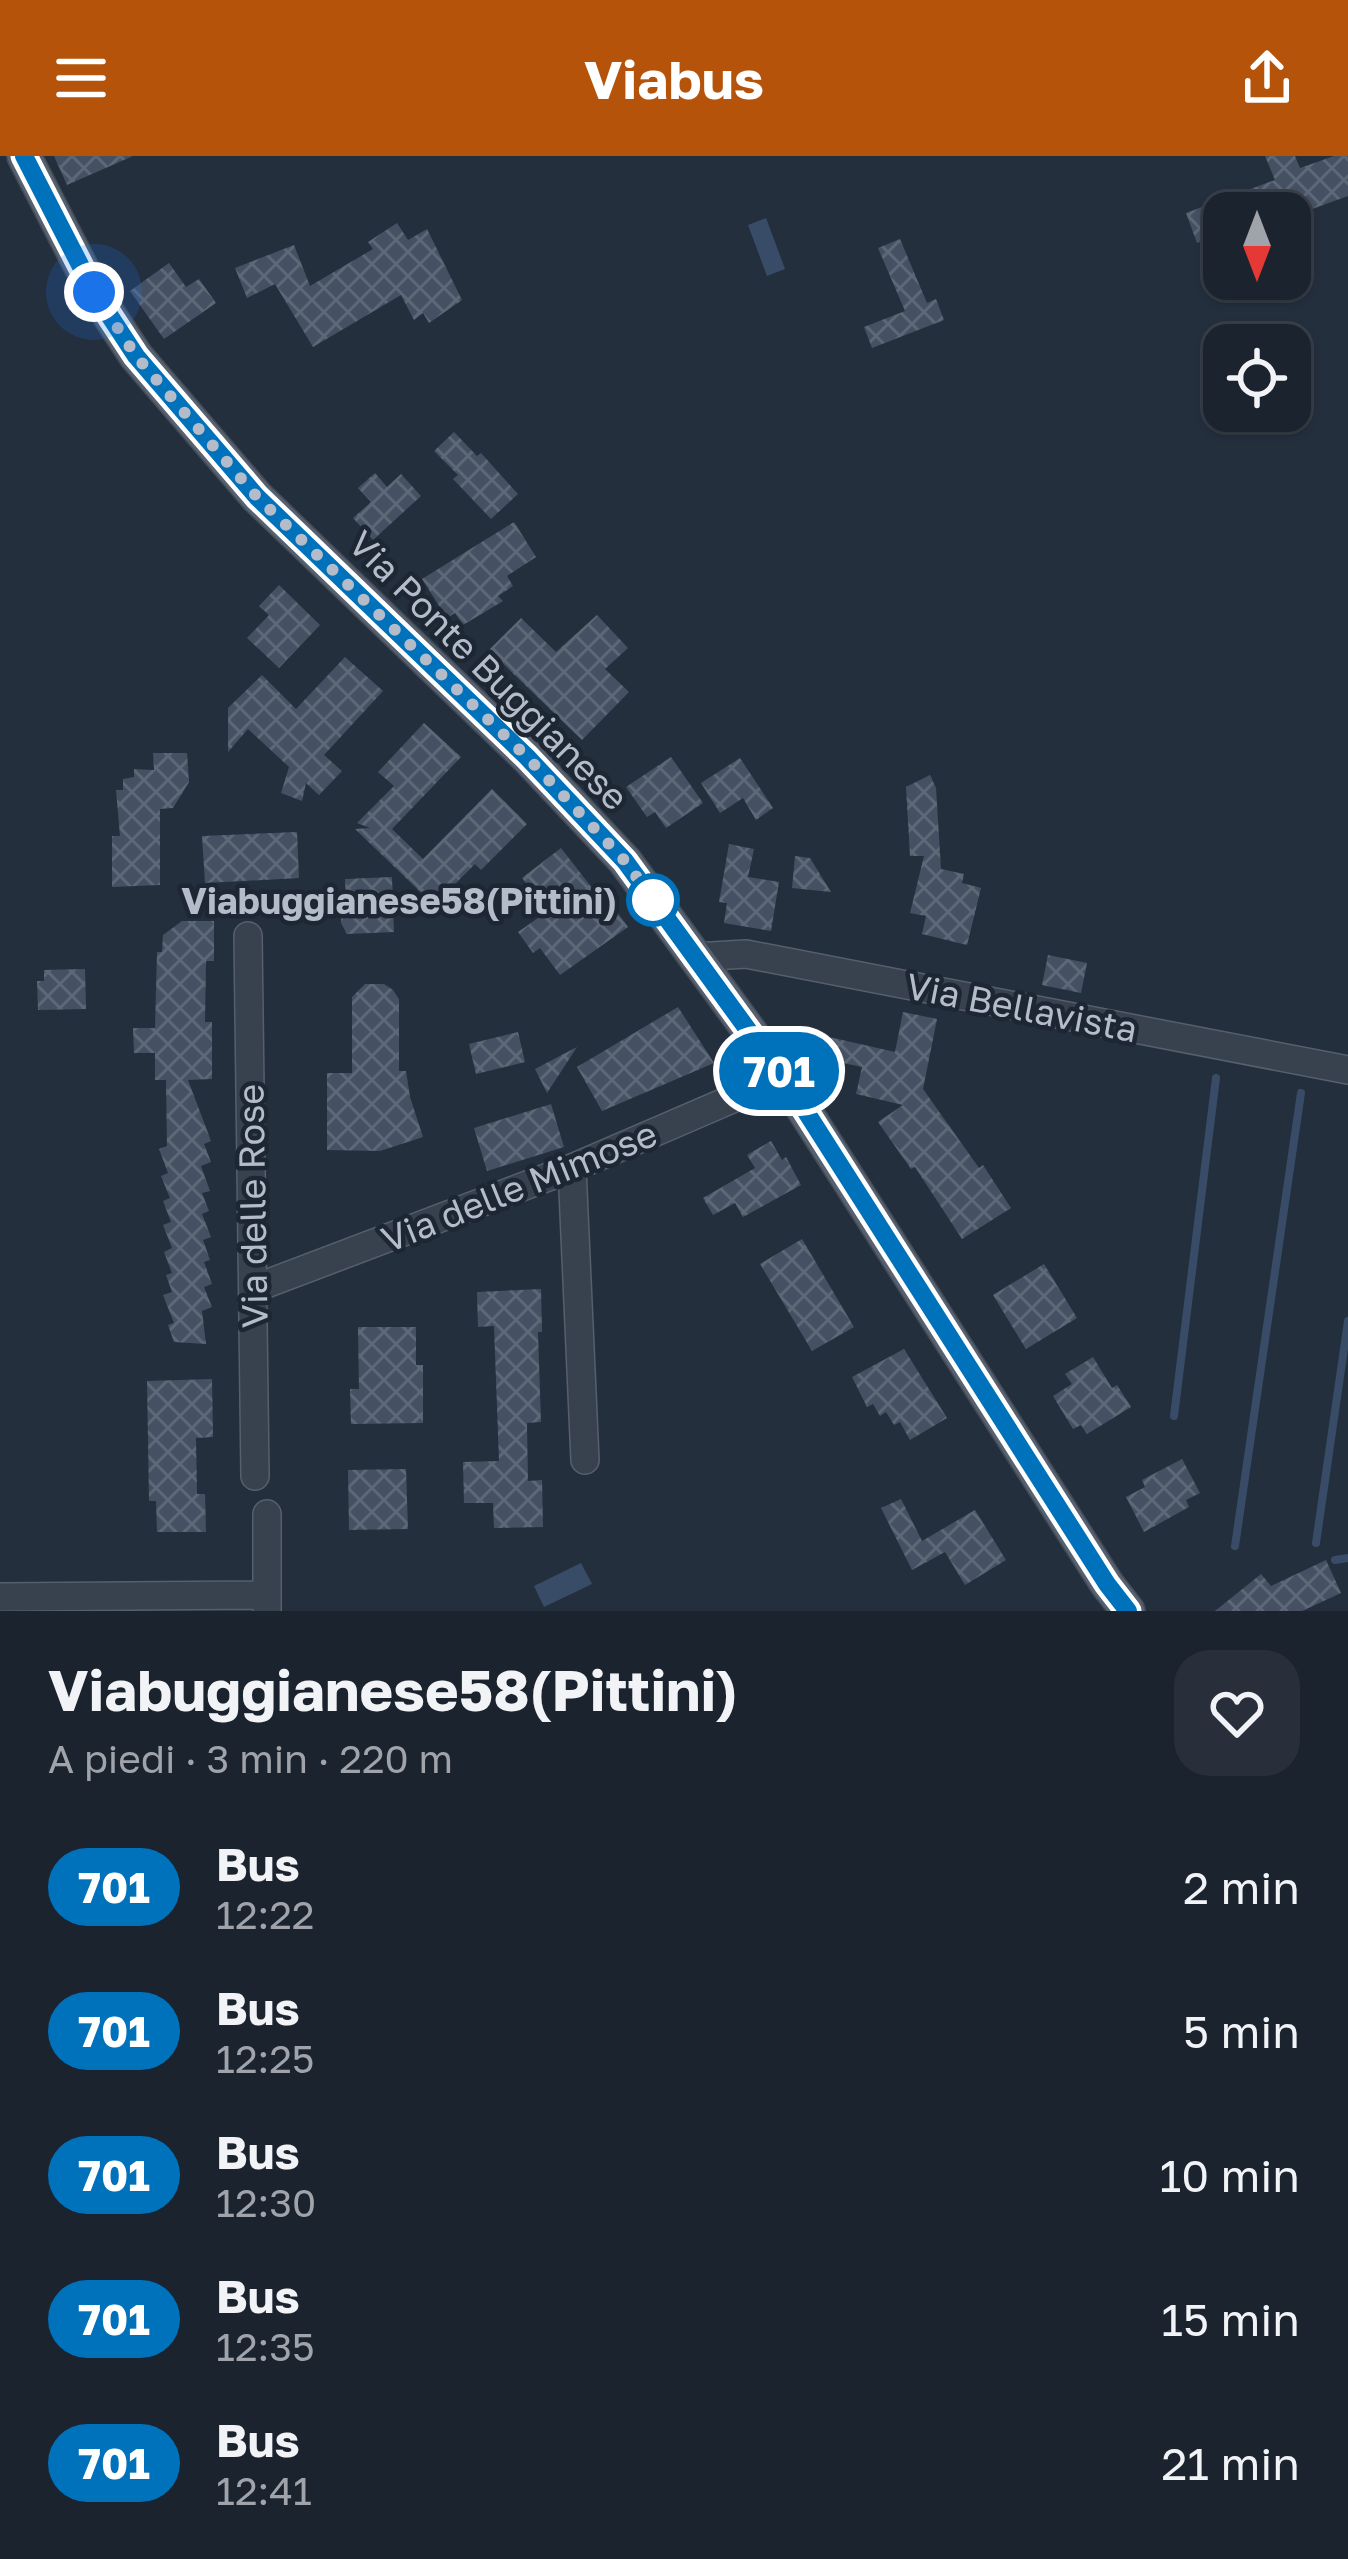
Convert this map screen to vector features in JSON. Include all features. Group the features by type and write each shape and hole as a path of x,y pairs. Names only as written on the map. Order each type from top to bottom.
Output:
{"main road":[{"name":"Via Ponte Buggianese","path":"24,156 94,292 136,356 257,497 527,757 625,861 783,1077 1127,1611"}],"street":[{"name":"Via delle Rose","path":"248,936 256,1476"},
{"name":"Via Bellavista","path":"695,957 746,954 1348,1070"},
{"name":"Via delle Mimose","path":"253,1289 572,1168 783,1077"},
{"path":"572,1168 585,1460"},
{"path":"0,1597 267,1603 267,1514"}],"water":[{"path":"766,218 785,269 767,276 748,225"},
{"path":"581,1563 592,1584 544,1607 534,1586"}],"building":[{"path":"54,156 133,156 67,185"},
{"path":"1265,156 1295,156 1300,168 1348,156 1348,196 1311,209 1311,192 1243,192 1275,180"},
{"path":"1203,207 1203,241 1197,243 1186,213"},
{"path":"397,223 408,240 427,229 462,300 429,323 423,313 414,320 401,295 313,347 275,284 247,298 235,268 294,245 310,286 373,249 368,242"},
{"path":"900,239 927,303 936,299 944,320 872,348 864,327 905,311 878,248"},
{"path":"169,263 186,287 199,279 216,303 164,339 130,291"},
{"path":"454,432 477,456 481,453 518,494 491,519 434,451"},
{"path":"375,473 387,487 401,474 421,496 373,540 353,518 371,502 358,488"},
{"path":"514,522 536,557 507,576 513,586 498,596 503,601 463,625 455,613 447,618 422,579"},
{"path":"279,585 320,625 279,668 247,638 269,615 259,606"},
{"path":"597,615 628,648 605,669 629,692 582,740 489,650 521,618 556,652"},
{"path":"345,657 383,691 324,755 342,771 319,795 306,783 302,801 281,793 289,767 248,729 228,752 228,708 262,675 296,709"},
{"path":"424,723 461,757 392,829 423,859 492,789 527,824 481,870 475,864 434,905 355,829 370,828 357,823 394,786 378,772"},
{"path":"153,753 187,753 189,782 173,808 160,809 160,885 112,887 112,836 120,836 116,790 123,790 123,779 134,777 134,769 154,770"},
{"path":"671,757 703,803 666,828 655,812 647,817 626,787"},
{"path":"740,758 773,808 756,820 743,798 720,813 701,783"},
{"path":"930,775 936,788 941,869 964,874 962,883 981,888 967,945 922,934 926,916 910,913 924,856 910,856 906,787"},
{"path":"297,832 299,878 205,883 202,836"},
{"path":"729,844 754,849 748,877 779,882 771,931 724,923 727,903 719,902"},
{"path":"561,848 628,927 560,975 540,948 533,953 518,932 548,911 522,878"},
{"path":"795,856 810,858 831,892 792,888"},
{"path":"392,877 394,932 347,934 341,923 345,879"},
{"path":"182,921 214,921 214,961 206,961 205,1022 212,1022 212,1079 188,1080 211,1141 204,1144 211,1162 201,1166 210,1191 202,1193 209,1211 202,1214 211,1237 203,1240 212,1284 204,1287 212,1307 202,1311 206,1344 174,1342 168,1325 174,1323 163,1295 172,1292 166,1275 172,1273 164,1252 172,1248 163,1225 171,1222 163,1201 170,1198 161,1176 168,1173 159,1149 167,1146 166,1080 155,1080 155,1053 134,1053 133,1028 155,1028 157,952 162,952 163,935"},
{"path":"1048,955 1087,963 1081,993 1042,985"},
{"path":"85,969 86,1009 38,1010 37,981 44,981 44,970"},
{"path":"365,984 384,984 399,999 399,1071 406,1071 423,1137 380,1151 327,1150 327,1073 352,1073 352,997"},
{"path":"678,1007 714,1063 602,1111 577,1067"},
{"path":"903,1012 937,1019 923,1089 1011,1208 962,1239 915,1167 911,1169 878,1122 903,1105 856,1094 862,1067 824,1059 829,1037 895,1052"},
{"path":"518,1032 525,1062 476,1074 469,1044"},
{"path":"577,1047 547,1093 535,1069"},
{"path":"551,1104 564,1147 487,1171 474,1128"},
{"path":"771,1141 801,1185 743,1217 735,1203 713,1215 703,1198 755,1168 747,1155"},
{"path":"802,1239 854,1327 812,1351 760,1264"},
{"path":"1044,1264 1077,1318 1026,1349 993,1295"},
{"path":"541,1289 541,1422 527,1423 528,1481 542,1480 543,1527 494,1528 493,1503 464,1503 463,1462 499,1461 494,1326 478,1327 477,1292"},
{"path":"358,1327 416,1327 416,1365 423,1365 423,1423 351,1424 350,1389 359,1389"},
{"path":"904,1349 947,1418 910,1440 900,1422 894,1425 886,1412 880,1416 873,1404 867,1407 852,1377"},
{"path":"1093,1357 1112,1388 1117,1385 1131,1407 1087,1434 1081,1425 1073,1429 1053,1396 1072,1384 1065,1374"},
{"path":"212,1379 213,1437 196,1438 197,1494 205,1494 206,1532 157,1532 156,1501 149,1501 147,1381"},
{"path":"1182,1459 1200,1493 1186,1500 1189,1507 1144,1532 1126,1497 1145,1487 1142,1480"},
{"path":"406,1469 408,1529 349,1530 348,1470"},
{"path":"901,1499 922,1541 975,1510 1006,1560 965,1585 945,1552 912,1570 881,1508"},
{"path":"1326,1560 1341,1593 1302,1611 1215,1611 1261,1574 1271,1586"}],"waterway":[{"path":"1174,1416 1216,1078"},
{"path":"1235,1546 1301,1093"},
{"path":"1316,1543 1348,1321"},
{"path":"1335,1560 1348,1558"}],"bus line":[{"name":"701","path":"24,156 94,292 136,356 257,497 527,757 625,861 796,1096 1128,1611"}],"place":[{"name":"Viabuggianese58(Pittini)","path":"653,900"}],"route":[{"path":"94,292 136,356 257,497 527,757 625,861 660,909 653,900"}]}
